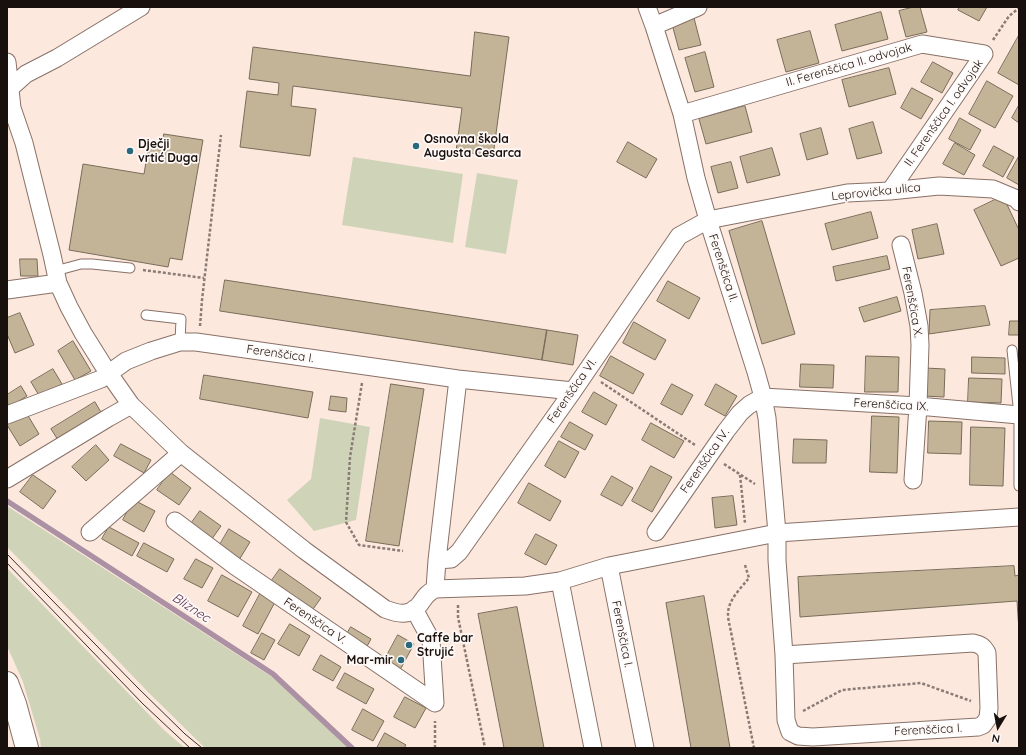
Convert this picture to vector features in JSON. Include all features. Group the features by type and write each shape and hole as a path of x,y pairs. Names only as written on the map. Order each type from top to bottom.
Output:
{"street":[{"path":"8,89 26,74 57,58 141,7"},
{"name":"Ferenščica II.","path":"646,7 654,26 682,114 696,178 708,220 763,397 767,418 777,533"},
{"path":"654,26 698,7"},
{"name":"II. Ferenščica II. odvojak","path":"682,114 922,44 984,54"},
{"name":"II. Ferenščica I. odvojak","path":"890,191 984,54"},
{"path":"7,62 8,89 12,108 24,143 57,277 69,307 83,333 131,405 181,453 304,550 385,609 400,614 410,612 420,604 426,595 435,589 525,586 560,581 609,566 777,533 1019,517"},
{"name":"Leprovička ulica","path":"708,220 847,193 890,191 939,186 993,189 1017,199 1019,202"},
{"name":"Ferenščica VI.","path":"436,560 451,559 459,552 586,372 679,236 708,220"},
{"name":"Ferenščica X.","path":"901,245 913,293 919,326 920,346 918,406 913,480"},
{"path":"7,290 57,277"},
{"name":"Ferenščica I.","path":"7,415 101,379 126,361 180,342 201,342 458,379 572,391"},
{"path":"435,589 436,560 458,379"},
{"name":"Ferenščica IX.","path":"763,397 918,406 1019,415"},
{"name":"Ferenščica IV.","path":"656,532 740,413 749,405 763,397"},
{"path":"7,478 131,405"},
{"path":"90,532 181,453"},
{"name":"Ferenščica V.","path":"175,521 242,571 435,703"},
{"path":"777,533 777,560 784,655 786,720"},
{"name":"Ferenščica I.","path":"609,566 645,748"},
{"path":"560,581 593,748"},
{"path":"414,610 431,640 435,703"},
{"name":"Ferenščica I.","path":"784,655 973,643 980,644 987,653 989,708 988,718 983,725 978,727 821,737 798,736 790,732 786,720"},
{"path":"7,683 15,704 27,748"}],"lane":[{"path":"57,277 81,264 130,268"},
{"path":"146,314 181,319 180,342"},
{"path":"1012,350 1019,415 1019,486"}],"path":[{"path":"984,54 1009,16 1019,8"},
{"path":"200,333 204,278 221,135"},
{"path":"130,268 204,278"},
{"path":"586,372 709,455 757,485 758,478"},
{"path":"363,382 350,457 346,522 359,544 403,551"},
{"path":"740,475 745,527"},
{"path":"745,564 749,578 737,592 729,605 728,613 754,748"},
{"path":"458,601 458,617 485,748"},
{"path":"786,720 842,690 922,683 989,708"},
{"path":"435,703 435,748"}],"green space":[{"path":"353,157 463,174 453,243 342,225"},
{"path":"477,173 518,180 506,254 465,247"},
{"path":"320,418 370,427 356,520 314,531 287,500 311,479"},
{"path":"7,506 272,677 327,726 349,748 205,748 149,693 7,547"},
{"path":"7,568 164,730 185,748 41,748 40,739 23,682 7,646"}],"building":[{"path":"920,7 927,32 906,37 899,11"},
{"path":"960,7 987,7 979,21 958,10"},
{"path":"881,12 888,39 842,51 835,25"},
{"path":"694,18 701,45 679,50 672,24"},
{"path":"810,31 819,63 786,72 777,40"},
{"path":"475,32 509,37 493,156 456,151 462,108 293,86 291,106 316,109 310,156 240,147 247,91 278,95 279,83 249,79 253,47 470,76"},
{"path":"1019,35 1019,85 998,73"},
{"path":"705,52 714,87 695,92 685,58"},
{"path":"933,62 953,73 942,93 921,82"},
{"path":"889,68 896,94 849,107 842,80"},
{"path":"987,81 1013,96 995,128 969,114"},
{"path":"912,88 933,99 921,119 901,108"},
{"path":"1019,105 1019,123 1012,118"},
{"path":"745,106 752,132 706,144 699,119"},
{"path":"960,118 981,130 970,150 949,139"},
{"path":"873,122 882,153 857,159 849,129"},
{"path":"821,128 828,154 807,160 800,134"},
{"path":"164,134 203,140 182,260 170,258 168,267 69,250 83,164 144,174 149,144 162,146"},
{"path":"628,142 657,159 646,178 617,162"},
{"path":"955,143 975,155 964,175 943,164"},
{"path":"994,146 1014,157 1003,177 983,166"},
{"path":"772,148 780,175 747,183 740,157"},
{"path":"1019,156 1019,185 1007,178"},
{"path":"731,162 738,188 718,193 711,167"},
{"path":"1003,196 1019,230 1019,258 1001,266 974,210"},
{"path":"871,212 878,238 832,250 825,224"},
{"path":"762,221 795,334 762,344 729,231"},
{"path":"937,224 944,254 918,259 912,230"},
{"path":"887,256 890,269 836,281 833,267"},
{"path":"20,259 37,259 38,276 21,276"},
{"path":"225,280 547,330 542,360 220,311"},
{"path":"668,281 700,298 689,319 657,301"},
{"path":"897,297 901,311 864,322 859,308"},
{"path":"985,306 990,325 929,334 930,310"},
{"path":"20,313 34,345 15,353 7,334 7,318"},
{"path":"1010,321 1019,321 1019,335 1009,335"},
{"path":"634,322 666,340 655,360 623,343"},
{"path":"547,330 578,335 573,365 542,360"},
{"path":"73,341 91,371 75,380 58,351"},
{"path":"611,356 644,374 633,394 600,376"},
{"path":"866,356 899,357 898,392 865,392"},
{"path":"972,357 1005,358 1005,374 972,373"},
{"path":"801,364 834,365 833,388 800,387"},
{"path":"925,368 945,369 944,397 924,396"},
{"path":"53,369 62,384 40,397 31,382"},
{"path":"204,375 313,392 308,418 200,399"},
{"path":"969,378 1002,379 1001,403 968,402"},
{"path":"391,384 424,389 399,546 366,541"},
{"path":"672,384 693,395 682,415 661,404"},
{"path":"716,384 737,396 725,416 705,405"},
{"path":"21,386 27,396 8,408 7,395"},
{"path":"594,392 617,405 606,425 582,412"},
{"path":"331,396 347,398 346,412 329,410"},
{"path":"95,402 102,414 58,440 51,429"},
{"path":"27,414 39,434 20,446 7,425"},
{"path":"872,416 899,417 897,473 870,472"},
{"path":"929,421 962,422 961,454 928,453"},
{"path":"570,422 593,435 585,450 561,437"},
{"path":"651,423 684,441 674,458 642,440"},
{"path":"971,427 1005,428 1003,486 970,485"},
{"path":"794,439 827,440 826,463 793,463"},
{"path":"559,441 579,452 565,478 545,466"},
{"path":"121,444 151,460 144,473 114,456"},
{"path":"96,445 109,460 86,481 72,467"},
{"path":"651,466 672,477 652,512 632,501"},
{"path":"170,472 191,488 179,505 157,490"},
{"path":"33,475 56,491 43,509 20,492"},
{"path":"612,476 633,488 622,506 601,495"},
{"path":"529,483 561,501 550,521 518,503"},
{"path":"733,496 737,525 715,528 712,498"},
{"path":"134,500 155,511 144,532 123,520"},
{"path":"200,511 221,526 209,543 188,528"},
{"path":"109,527 139,543 132,556 102,539"},
{"path":"229,529 250,542 239,560 218,548"},
{"path":"536,534 557,545 546,565 525,554"},
{"path":"144,543 174,559 167,572 137,556"},
{"path":"196,559 213,568 202,588 184,579"},
{"path":"1014,566 1015,576 1019,575 1019,631 1017,601 800,617 798,577"},
{"path":"280,569 321,598 311,612 270,583"},
{"path":"222,575 252,592 238,617 208,601"},
{"path":"260,594 275,602 258,634 243,626"},
{"path":"704,596 730,748 691,748 666,603"},
{"path":"517,607 544,748 504,748 478,614"},
{"path":"290,624 310,636 299,656 278,644"},
{"path":"351,627 371,639 365,650 344,639"},
{"path":"262,633 275,640 264,660 251,653"},
{"path":"398,635 414,644 400,670 384,661"},
{"path":"321,655 341,667 333,681 313,670"},
{"path":"345,673 374,689 366,704 337,688"},
{"path":"405,697 426,708 415,728 394,717"},
{"path":"363,709 384,721 373,741 352,730"},
{"path":"385,733 406,745 404,748 377,748"}],"waterway":[{"name":"Bliznec","path":"7,501 273,674 352,748"}],"tram line":[{"path":"7,554 138,688 185,734 202,748"},
{"path":"7,563 143,704 190,748"}],"place":[{"name":"Osnovna škola Augusta Cesarca","path":"416,146"},
{"name":"Dječji vrtić Duga","path":"130,151"},
{"name":"Caffe bar Strujić","path":"409,645"},
{"name":"Mar-mir","path":"401,660"}]}
